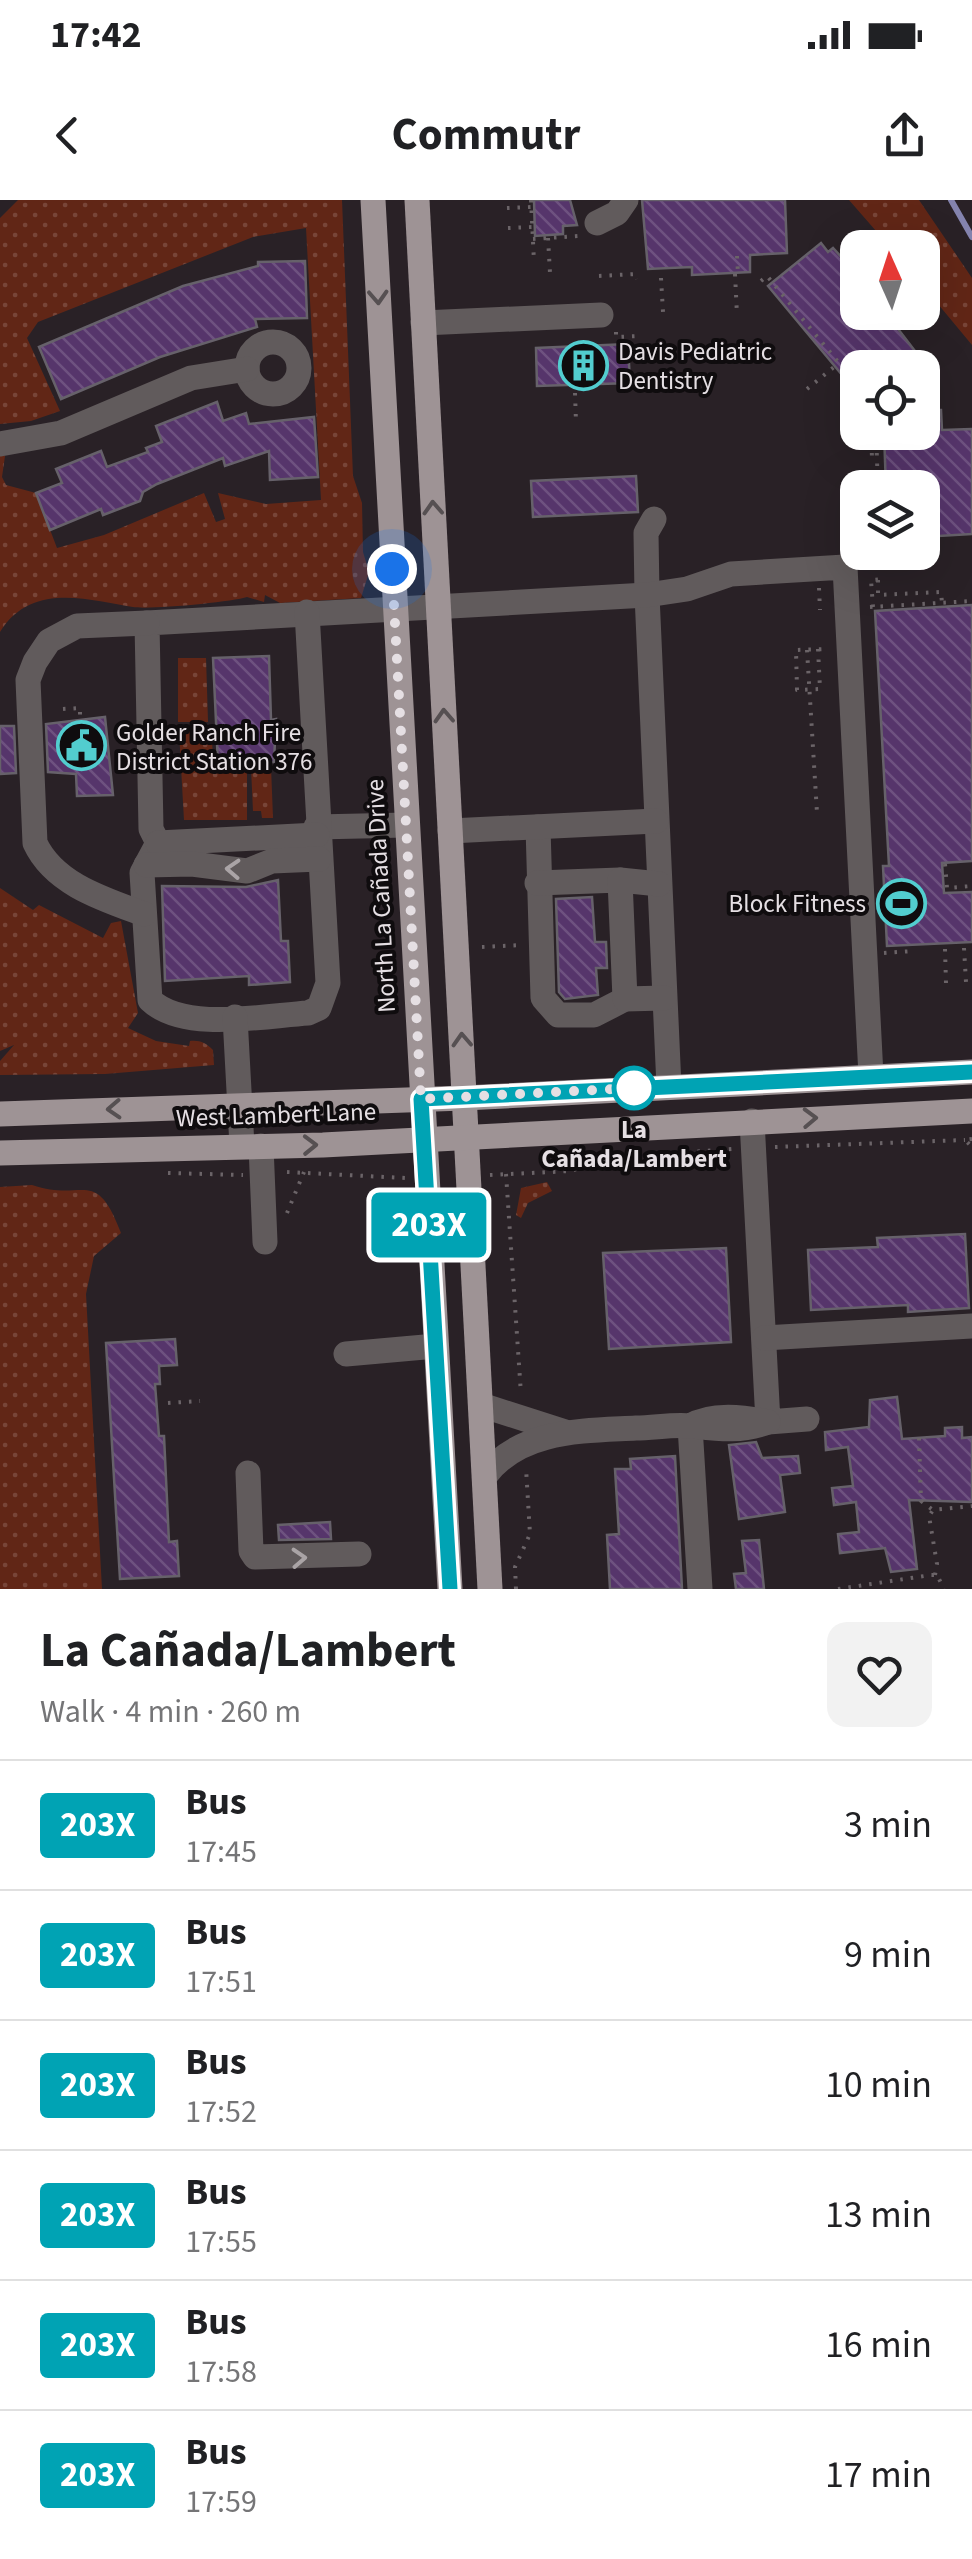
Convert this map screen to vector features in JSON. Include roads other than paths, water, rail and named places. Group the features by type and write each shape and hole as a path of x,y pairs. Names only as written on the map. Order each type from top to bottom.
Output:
{"main road":[{"name":"North La Cañada Drive","path":"373,200 450,1589"},
{"path":"416,200 490,1589"},
{"name":"West Lambert Lane","path":"0,1114 464,1098 972,1072"},
{"name":"West Lambert Lane","path":"0,1153 424,1140 972,1111"}],"street":[{"path":"590,229 617,212 626,200"},
{"path":"423,323 608,321"},
{"path":"0,444 61,432 191,378 247,369"},
{"path":"654,519 646,532 647,595 669,1086"},
{"path":"144,914 96,896 45,864 35,843 28,680 48,641 60,632 76,626 647,595 688,589 731,574 845,567 871,1076"},
{"path":"147,623 152,854 144,914 150,1000 177,1018 308,1013 318,1008 326,995 307,612"},
{"path":"450,831 656,821"},
{"path":"152,854 318,840 406,825"},
{"path":"538,827 543,998 558,1015 594,1014 625,1000 664,998"},
{"path":"537,884 620,880 659,884"},
{"path":"620,880 625,1000"},
{"path":"235,1017 240,1103 251,1146 265,1242"},
{"path":"752,1120 768,1422"},
{"path":"764,1338 972,1326"},
{"path":"346,1354 436,1346"},
{"path":"481,1405 566,1432"},
{"path":"485,1476 517,1447 566,1432 690,1426 725,1431 807,1419"},
{"path":"690,1426 700,1589"},
{"path":"248,1473 251,1551 255,1558 358,1554"}],"waterway":[{"path":"951,200 972,237"}],"place":[{"name":"Davis Pediatric Dentistry","path":"583,365"},
{"name":"Golder Ranch Fire District Station 376","path":"81,746"},
{"name":"Block Fitness","path":"901,903"},
{"name":"La Cañada/Lambert","path":"634,1088"}]}
